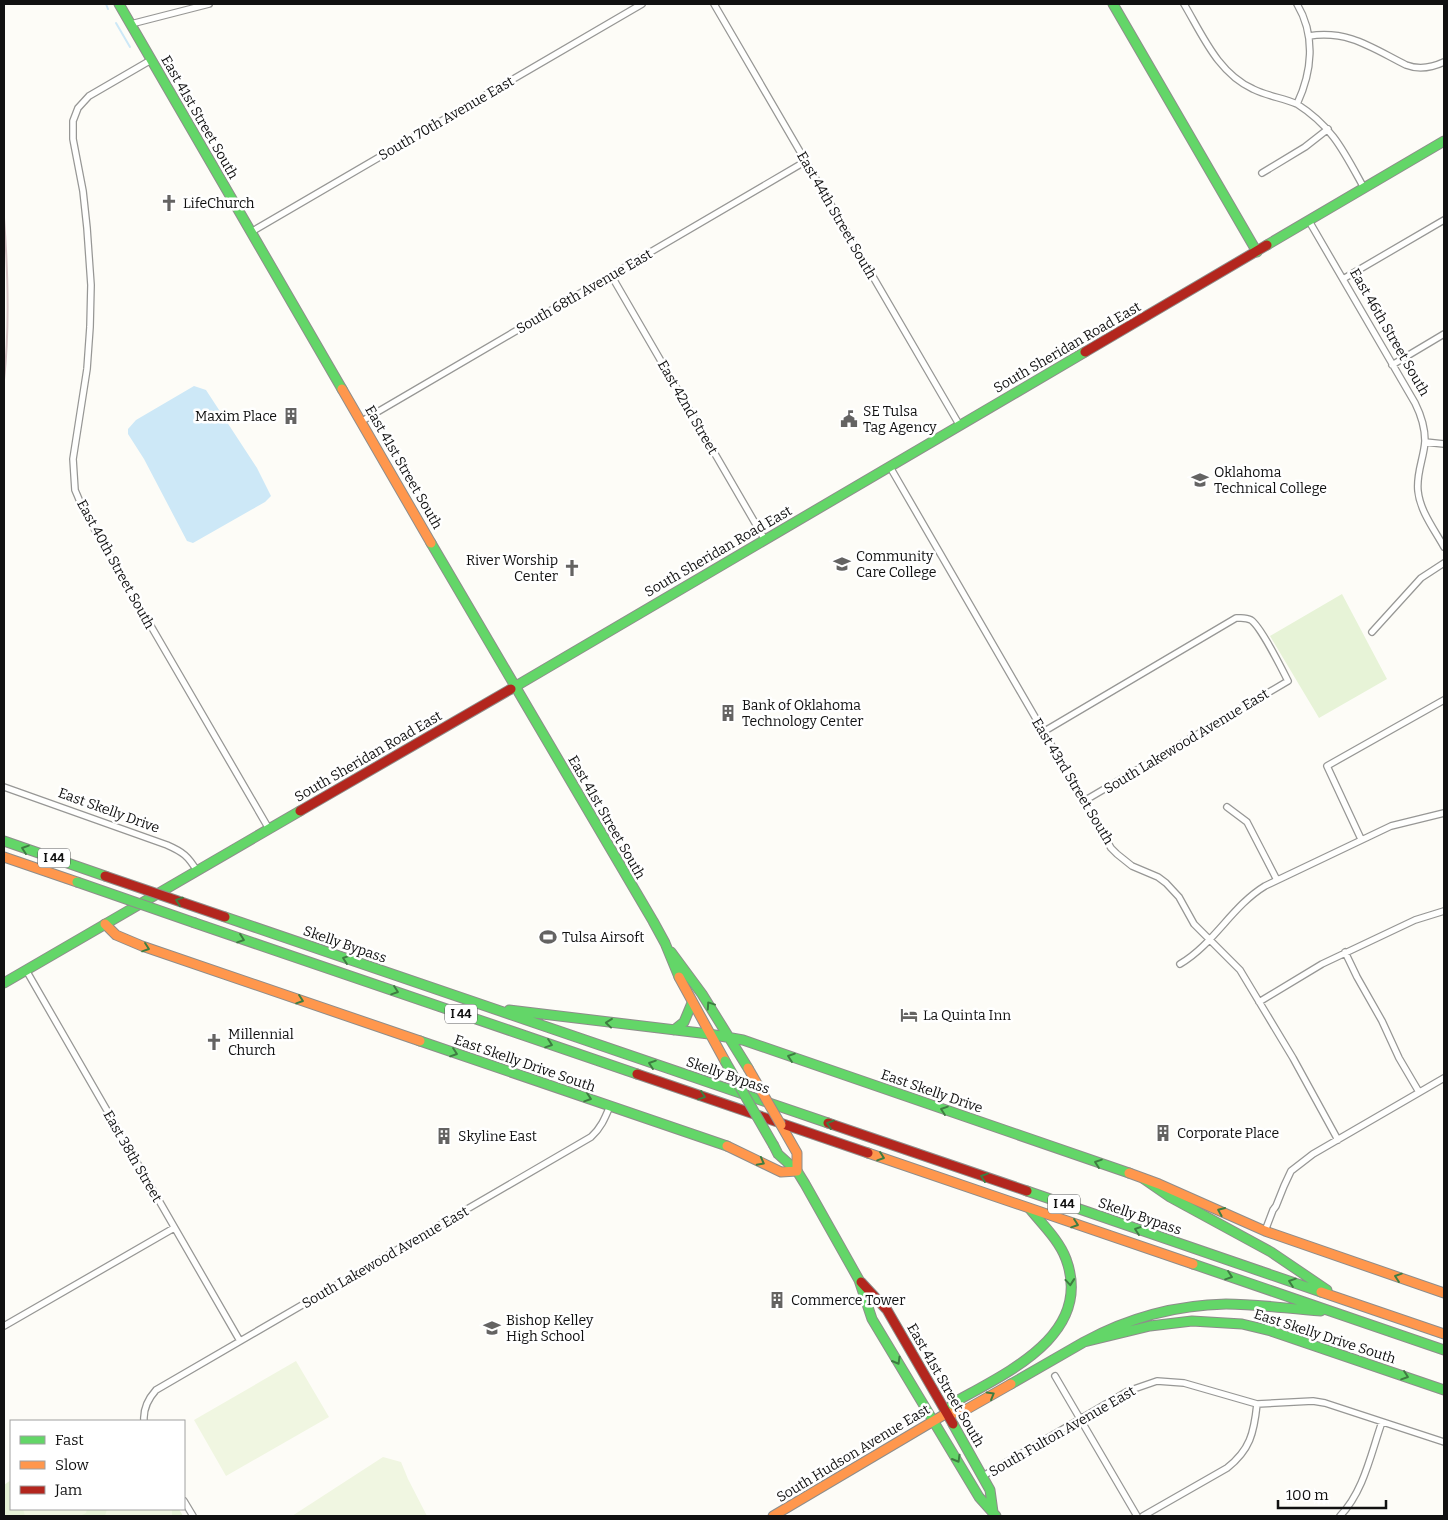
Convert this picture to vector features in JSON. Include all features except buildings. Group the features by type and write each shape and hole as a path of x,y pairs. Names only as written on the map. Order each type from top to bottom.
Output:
{"main road":[{"name":"East 41st Street South","path":"119,4 665,943 692,1003 778,1154 797,1170 859,1280 872,1319 979,1497 995,1514"},
{"path":"1113,4 1257,252"},
{"name":"South Sheridan Road East","path":"4,983 890,467 1444,141"},
{"name":"Skelly Bypass","path":"4,841 1444,1334"},
{"name":"Skelly Bypass","path":"4,857 1338,1312 1444,1350"},
{"path":"4,863 77,882"},
{"name":"East Skelly Drive South","path":"104,924 124,939 142,946 726,1146 781,1172 797,1170"},
{"name":"East 41st Street South","path":"665,943 688,972 748,1068 796,1153 797,1170"},
{"path":"674,1030 684,1022 692,1003"},
{"name":"East Skelly Drive","path":"491,1008 709,1034 743,1040 1144,1178"},
{"path":"1144,1178 1170,1197 1271,1252 1338,1298"},
{"path":"1144,1178 1266,1231 1444,1293"},
{"path":"947,1413 952,1403 1036,1353 1054,1336 1066,1315 1071,1292 1069,1268 1053,1238 1029,1208"},
{"name":"East 41st Street South","path":"859,1280 887,1310 947,1413 990,1490 995,1514"},
{"path":"1084,1342 1132,1320 1179,1308 1228,1304 1338,1312"},
{"name":"East Skelly Drive South","path":"947,1413 960,1413 1084,1342 1131,1329 1177,1322 1211,1321 1242,1324 1272,1331 1444,1390"},
{"name":"South Hudson Avenue East","path":"774,1516 947,1413"}],"street":[{"path":"131,24 209,4"},
{"name":"South 70th Avenue East","path":"251,232 642,4"},
{"name":"East 44th Street South","path":"714,4 960,426"},
{"path":"1184,4 1219,64 1230,75 1255,91 1297,104 1315,116 1328,128 1338,142 1364,188"},
{"path":"1297,4 1305,21 1311,56 1309,72 1297,104"},
{"path":"1309,36 1333,34 1351,38 1406,66 1415,68 1436,66 1444,62"},
{"name":"East 40th Street South","path":"151,60 88,96 78,108 73,121 73,139 88,228 91,285 88,362 73,459 75,490 86,514 269,829"},
{"path":"1262,172 1304,147 1328,128"},
{"name":"South 68th Avenue East","path":"362,421 806,161"},
{"path":"1343,279 1444,220"},
{"name":"East 46th Street South","path":"1309,221 1420,413 1425,442 1418,472 1418,493 1425,514 1444,547"},
{"name":"East 42nd Street","path":"611,275 765,540"},
{"path":"1392,364 1444,334"},
{"path":"1425,442 1444,444"},
{"name":"East 43rd Street South","path":"890,467 1043,732 1116,854 1132,866 1158,877 1166,883 1179,896 1194,924 1240,970 1338,1140"},
{"path":"1372,632 1421,578 1444,563"},
{"name":"South Lakewood Avenue East","path":"1043,732 1236,618 1245,618 1253,621 1288,681 1084,801"},
{"path":"1362,839 1327,766 1444,700"},
{"name":"East Skelly Drive","path":"4,787 167,845 182,852 190,860 196,871"},
{"path":"1228,806 1247,822 1277,880"},
{"path":"1180,964 1199,952 1252,895 1277,880 1391,826 1444,813"},
{"path":"1259,1002 1345,952 1415,920 1444,911"},
{"path":"1345,952 1382,1021 1399,1058 1419,1092"},
{"name":"East 38th Street","path":"26,970 240,1342"},
{"path":"1266,1231 1273,1210 1291,1171 1304,1160 1444,1078"},
{"name":"South Lakewood Avenue East","path":"144,1420 143,1416 148,1398 156,1390 591,1137 597,1132 610,1106"},
{"path":"4,1326 174,1228"},
{"path":"1055,1376 1137,1516"},
{"name":"South Fulton Avenue East","path":"983,1476 1128,1391 1157,1381 1184,1382 1257,1404"},
{"path":"1143,1516 1227,1468 1237,1460 1251,1439 1255,1426 1257,1404 1319,1402 1338,1406 1444,1442"},
{"path":"1340,1516 1350,1505 1357,1493 1382,1422"},
{"path":"185,1503 193,1516"}],"green space":[{"path":"1342,594 1387,679 1319,718 1270,636"},
{"path":"296,1361 329,1417 226,1476 194,1420"},
{"path":"383,1457 401,1462 427,1516 292,1516"},
{"path":"10,1481 10,1510 180,1510 183,1516 4,1516 4,1485"},
{"path":"23,1510 87,1510 86,1513 80,1516 25,1516"},
{"path":"107,1510 172,1510 172,1516 105,1516"}],"water":[{"path":"194,386 206,390 257,468 271,496 265,502 193,543 187,541 144,459 128,434 128,429 136,420"}],"waterway":[{"path":"106,4 108,9"},
{"path":"116,23 130,47"}],"railway":[{"path":"4,218 8,299 4,380"}],"traffic: fast":[{"path":"119,4 342,389"},
{"path":"1113,4 1257,252"},
{"path":"1267,245 1444,141"},
{"path":"511,689 1085,352"},
{"path":"431,543 653,921 665,943 679,977"},
{"path":"4,983 300,811"},
{"path":"4,841 105,876"},
{"path":"77,882 195,923"},
{"path":"225,917 828,1123"},
{"path":"195,923 637,1074"},
{"path":"671,952 702,994 748,1068"},
{"path":"674,1030 684,1022 692,1003"},
{"path":"509,1010 709,1034"},
{"path":"709,1034 743,1040 1129,1173"},
{"path":"420,1041 727,1146"},
{"path":"725,1061 774,1146"},
{"path":"774,1146 778,1154 797,1171 805,1184 859,1280 872,1319 979,1497 996,1516"},
{"path":"1144,1179 1170,1197 1271,1252 1327,1290"},
{"path":"1027,1191 1321,1292"},
{"path":"947,1413 953,1403 997,1379 1040,1348 1057,1330 1068,1309 1071,1286 1066,1259 1055,1239 1030,1209"},
{"path":"1193,1264 1444,1350"},
{"path":"1084,1342 1135,1320 1153,1314 1189,1307 1238,1304 1321,1311"},
{"path":"1011,1384 1084,1342 1150,1326 1192,1321 1242,1324 1271,1331 1444,1390"},
{"path":"953,1424 990,1490 993,1512"}],"traffic: slow":[{"path":"342,389 431,543"},
{"path":"4,857 77,882"},
{"path":"105,924 116,935 142,946 420,1041"},
{"path":"679,977 725,1061"},
{"path":"748,1068 781,1125"},
{"path":"781,1125 797,1153 797,1171"},
{"path":"727,1146 781,1172 797,1171"},
{"path":"868,1153 1193,1264"},
{"path":"1129,1173 1159,1184 1265,1231 1444,1293"},
{"path":"1321,1292 1444,1334"},
{"path":"773,1516 947,1413 960,1413 1011,1384"}],"traffic: jam":[{"path":"1085,352 1267,245"},
{"path":"300,811 511,689"},
{"path":"105,876 225,917"},
{"path":"637,1074 868,1153"},
{"path":"828,1123 1027,1191"},
{"path":"861,1282 887,1310 953,1424"}],"place":[{"name":"LifeChurch","path":"169,203"},
{"name":"Maxim Place","path":"291,416"},
{"name":"SE Tulsa Tag Agency","path":"849,419"},
{"name":"Oklahoma Technical College","path":"1200,480"},
{"name":"Community Care College","path":"842,564"},
{"name":"River Worship Center","path":"572,568"},
{"name":"Bank of Oklahoma Technology Center","path":"728,713"},
{"name":"Tulsa Airsoft","path":"548,937"},
{"name":"La Quinta Inn","path":"909,1015"},
{"name":"Millennial Church","path":"214,1042"},
{"name":"Corporate Place","path":"1163,1133"},
{"name":"Skyline East","path":"444,1136"},
{"name":"Commerce Tower","path":"777,1300"},
{"name":"Bishop Kelley High School","path":"492,1328"}]}
